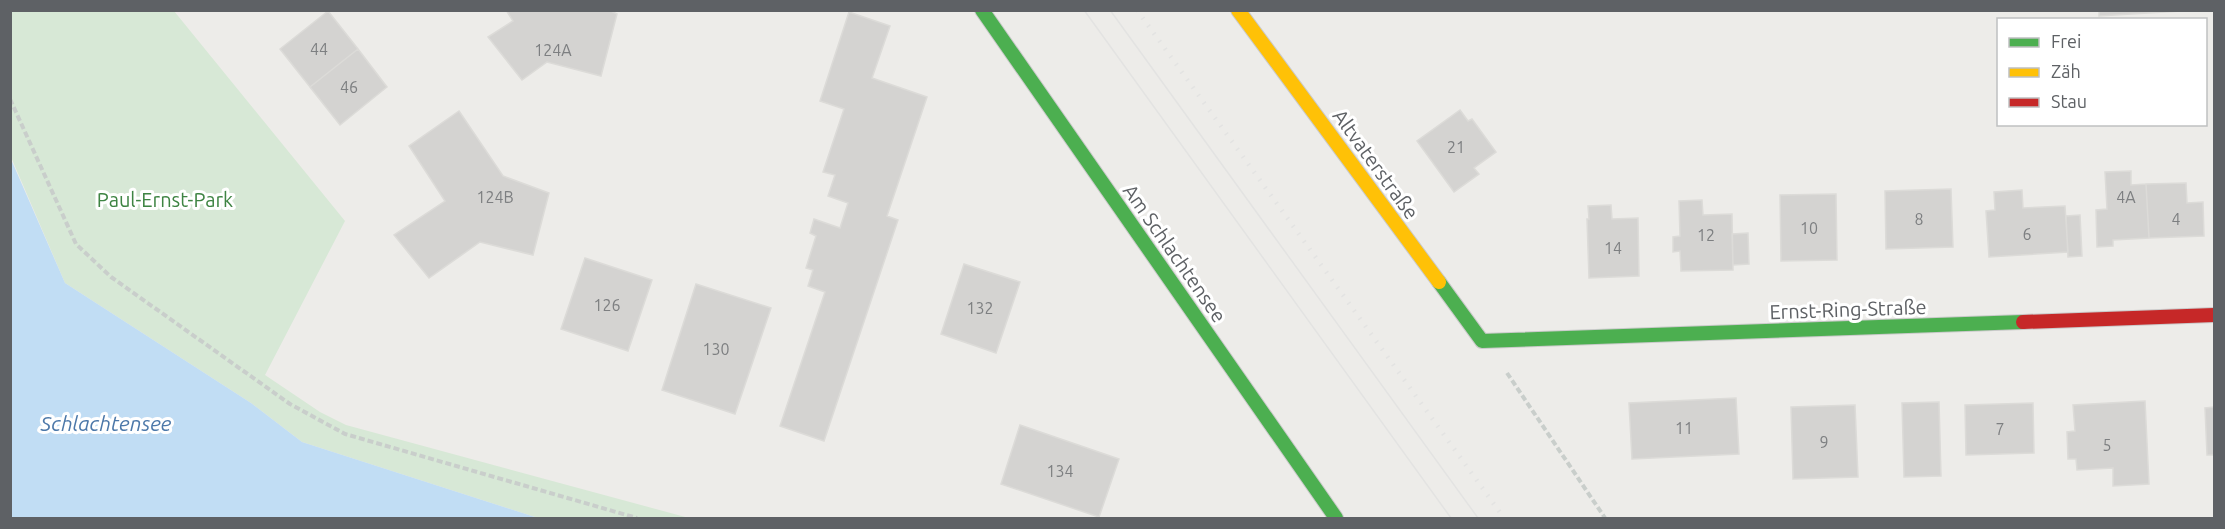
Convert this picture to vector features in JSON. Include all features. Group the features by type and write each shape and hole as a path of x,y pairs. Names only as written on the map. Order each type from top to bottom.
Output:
{"street":[{"name":"Am Schlachtensee","path":"982,10 1336,519"},
{"name":"Altvaterstraße","path":"1238,10 1482,341"},
{"name":"Ernst-Ring-Straße","path":"1482,341 2214,315"}],"path":[{"path":"10,99 76,244 111,277 290,404 345,434 637,519"},
{"path":"1504,370 1605,519"}],"green space":[{"name":"Paul-Ernst-Park","path":"10,11 174,11 345,221 265,375 320,412 346,425 689,518 538,518 302,442 251,403 65,283 11,157"}],"water":[{"name":"Schlachtensee","path":"10,157 65,283 251,403 302,442 538,518 11,518"}],"building":[{"path":"506,10 609,10 617,14 601,76 547,62 522,80 488,37 513,21"},
{"path":"2099,10 2181,10 2181,11 2099,16"},
{"path":"328,11 358,49 310,87 280,49"},
{"path":"849,12 890,26 872,78 927,97 887,216 898,220 824,441 780,426 825,292 808,286 813,270 806,268 816,236 810,233 814,219 840,228 848,203 828,196 835,175 823,172 844,109 820,101"},
{"path":"358,49 387,87 340,125 310,87"},
{"path":"1460,110 1468,121 1472,119 1496,152 1474,168 1479,174 1454,192 1417,141"},
{"path":"459,111 503,176 549,193 533,255 480,242 429,278 394,235 445,201 409,146"},
{"path":"2131,171 2131,185 2146,184 2149,238 2113,240 2113,246 2097,247 2096,210 2107,209 2105,172"},
{"path":"2186,183 2187,203 2203,202 2204,236 2149,238 2146,184"},
{"path":"1951,189 1953,247 1886,249 1885,191"},
{"path":"2022,190 2023,208 2065,206 2068,252 1989,257 1986,211 1995,210 1994,192"},
{"path":"1836,194 1837,260 1781,261 1780,195"},
{"path":"1702,200 1703,215 1732,214 1733,270 1681,271 1680,251 1673,252 1673,237 1680,236 1679,201"},
{"path":"1611,205 1612,219 1638,218 1639,276 1589,278 1588,206"},
{"path":"2080,215 2082,256 2068,257 2066,216"},
{"path":"1748,233 1749,264 1733,265 1732,234"},
{"path":"585,258 652,280 628,351 561,329"},
{"path":"964,264 1020,282 996,353 941,334"},
{"path":"696,284 771,308 735,414 662,390"},
{"path":"1736,398 1739,454 1632,459 1629,403"},
{"path":"2145,401 2149,484 2113,486 2113,468 2077,470 2076,459 2068,459 2067,432 2075,431 2073,405"},
{"path":"1939,402 1941,476 1904,477 1902,403"},
{"path":"2033,403 2034,453 1966,455 1965,405"},
{"path":"1855,405 1858,477 1793,479 1791,407"},
{"path":"2214,407 2214,455 2207,455 2205,408"},
{"path":"1020,425 1119,459 1099,517 1001,484"}],"tram line":[{"path":"1084,10 1451,518"},
{"path":"1110,10 1478,518"}],"railway":[{"path":"1137,10 1504,518"}],"traffic: fast":[{"path":"982,10 1336,518"},
{"path":"1439,282 1482,341 2023,322"}],"traffic: slow":[{"path":"1238,10 1439,282"}],"traffic: jam":[{"path":"2023,322 2214,315"}]}
